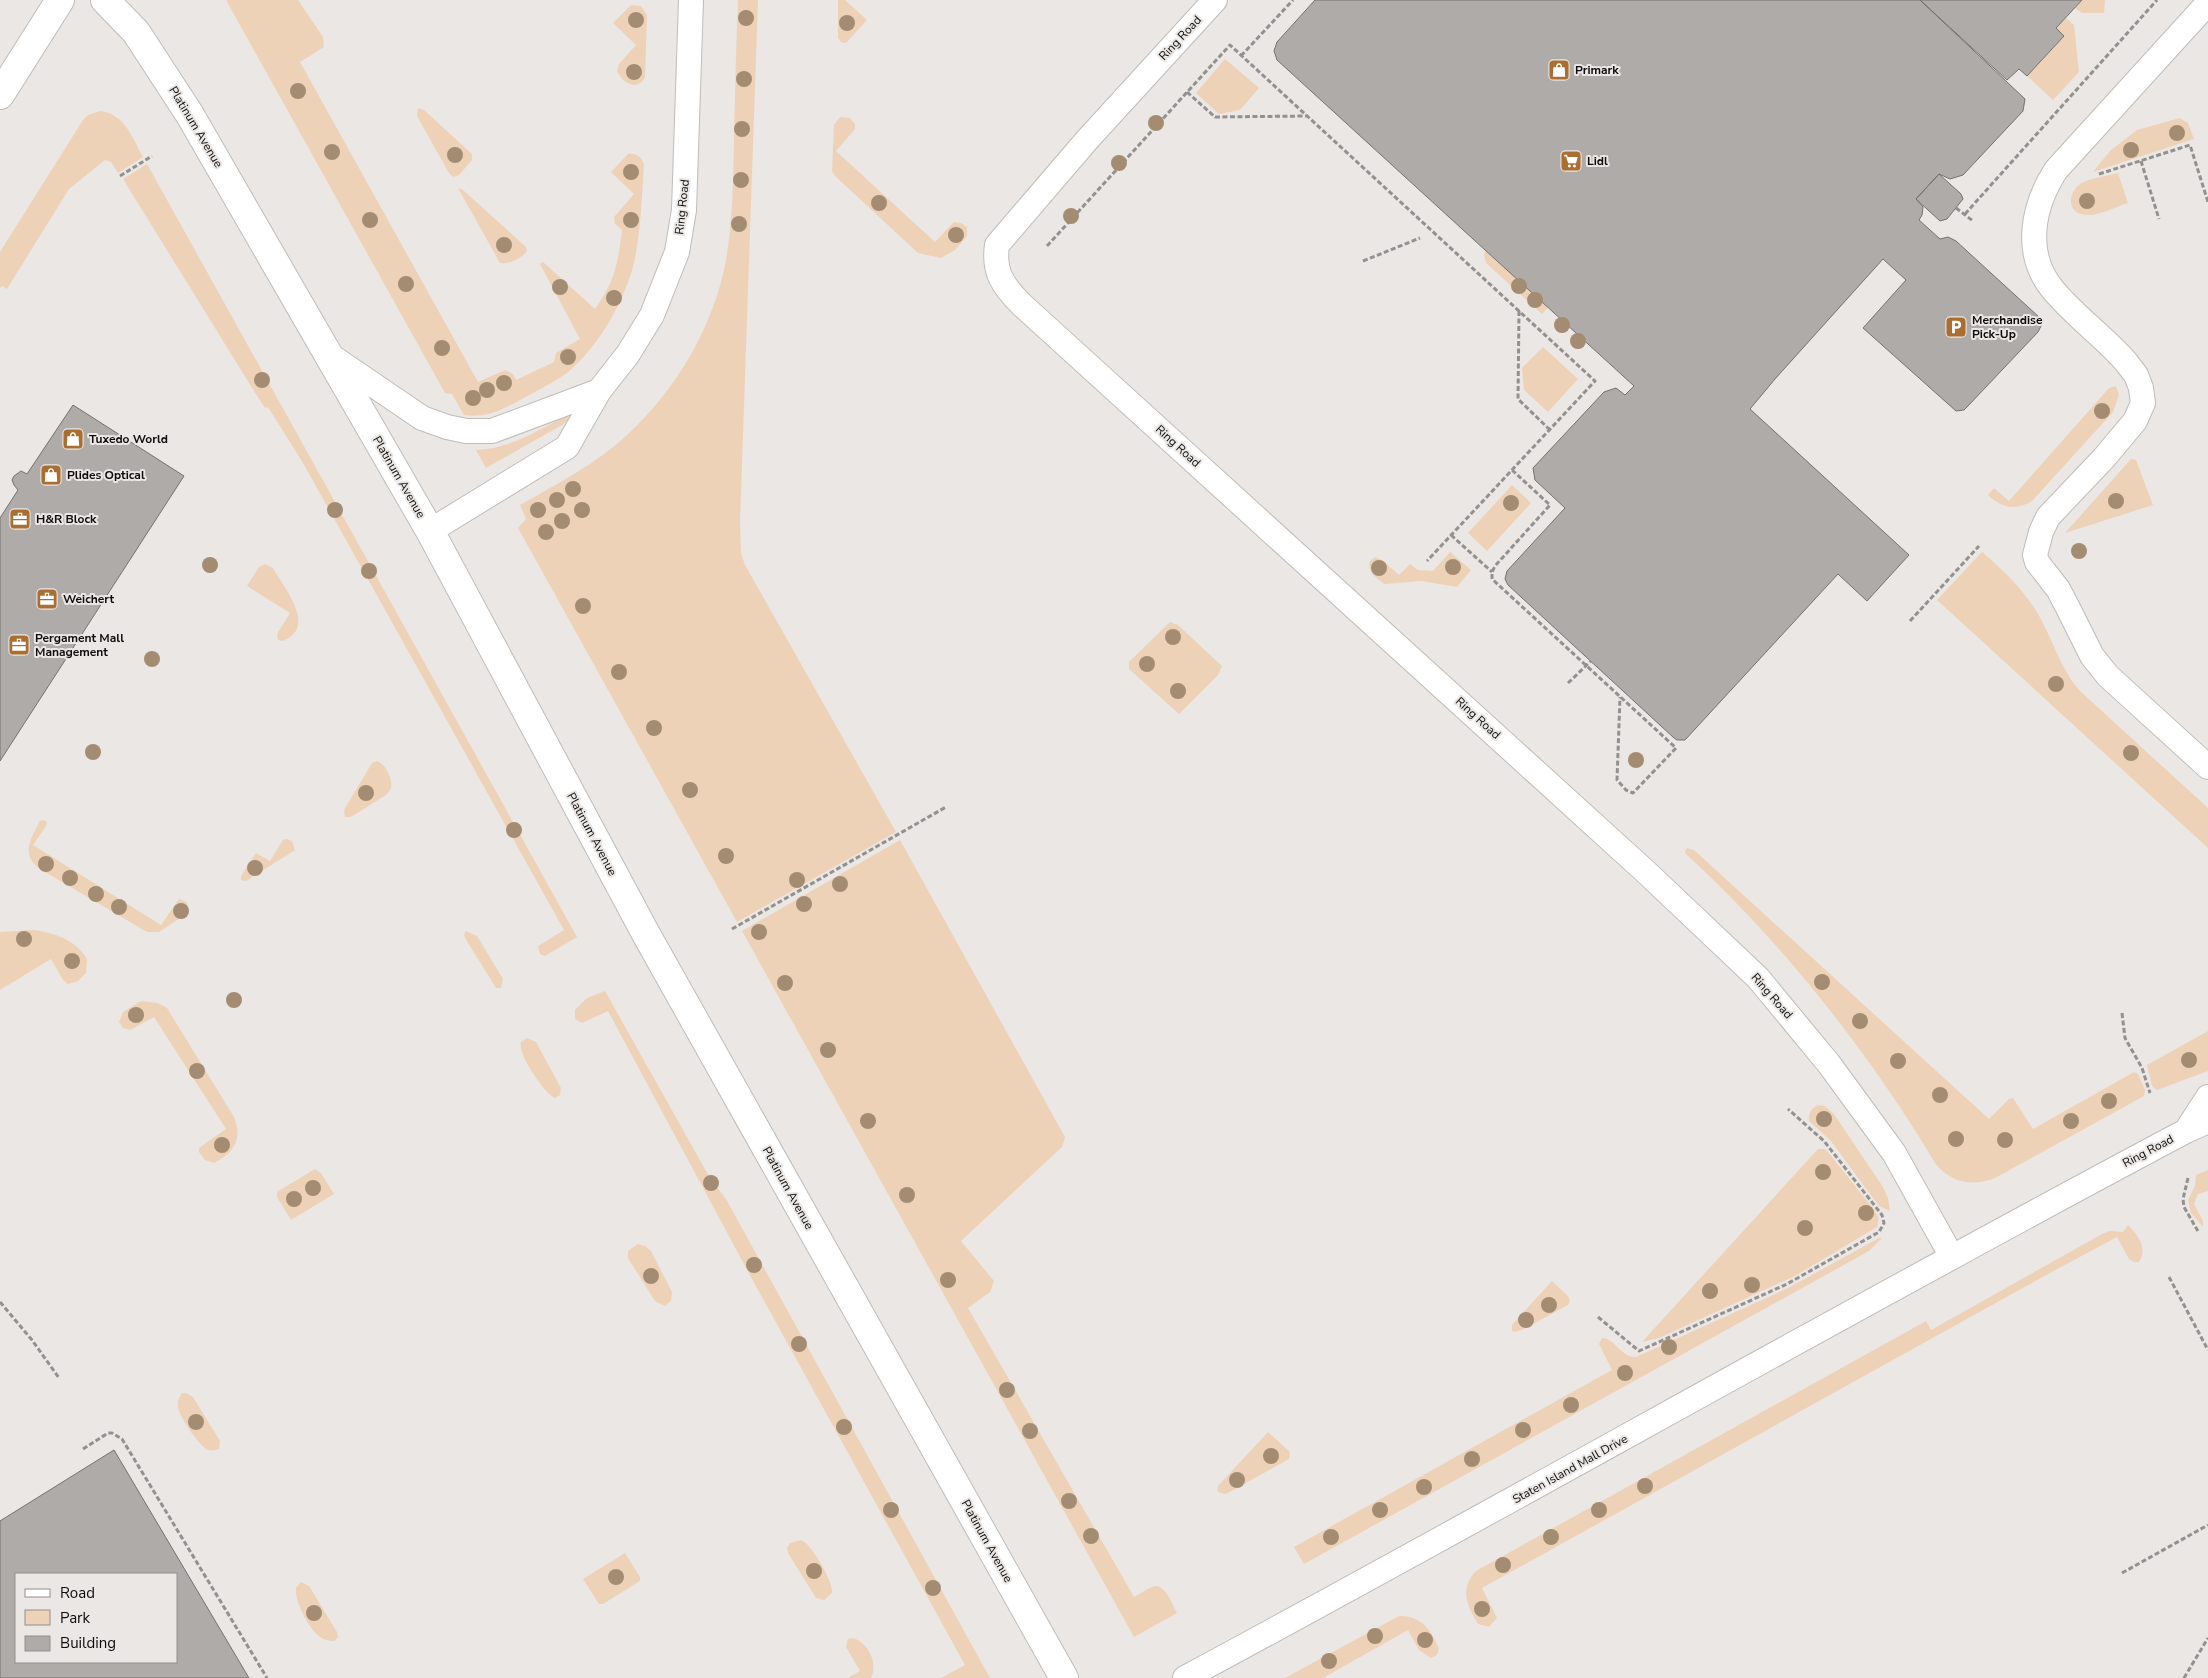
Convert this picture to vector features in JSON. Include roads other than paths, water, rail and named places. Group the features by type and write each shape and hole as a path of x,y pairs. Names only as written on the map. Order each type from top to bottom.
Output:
{"street":[{"path":"0,95 60,0"},
{"name":"Platinum Avenue","path":"105,0 136,32 190,115 430,531 646,934 1064,1678"}],"lane":[{"name":"Ring Road","path":"430,531 567,446 599,391 628,354 652,315 677,252 684,210 691,0"},
{"name":"Ring Road","path":"1215,0 1087,140 997,245 994,260 1001,279 1022,305 1646,872 1758,978 1829,1064 1894,1153 1952,1256 2208,1121"},
{"path":"2208,3 2056,170 2045,188 2038,205 2034,241 2037,259 2054,291 2126,362 2136,375 2141,388 2142,403 2135,420 2104,458 2048,517 2037,543 2035,554 2037,562 2058,589 2092,656 2108,676 2208,767"},
{"path":"328,354 422,418 447,427 466,431 492,431 599,391"},
{"path":"2186,1131 2208,1097"},
{"name":"Staten Island Mall Drive","path":"1186,1678 1416,1554 1952,1256"}],"place":[{"name":"Primark","path":"1559,70"},
{"name":"Lidl","path":"1571,161"},
{"name":"Merchandise Pick-Up","path":"1956,327"},
{"name":"Tuxedo World","path":"73,439"},
{"name":"Plides Optical","path":"51,475"},
{"name":"H&R Block","path":"20,519"},
{"name":"Weichert","path":"47,599"},
{"name":"Pergament Mall Management","path":"19,645"}]}
